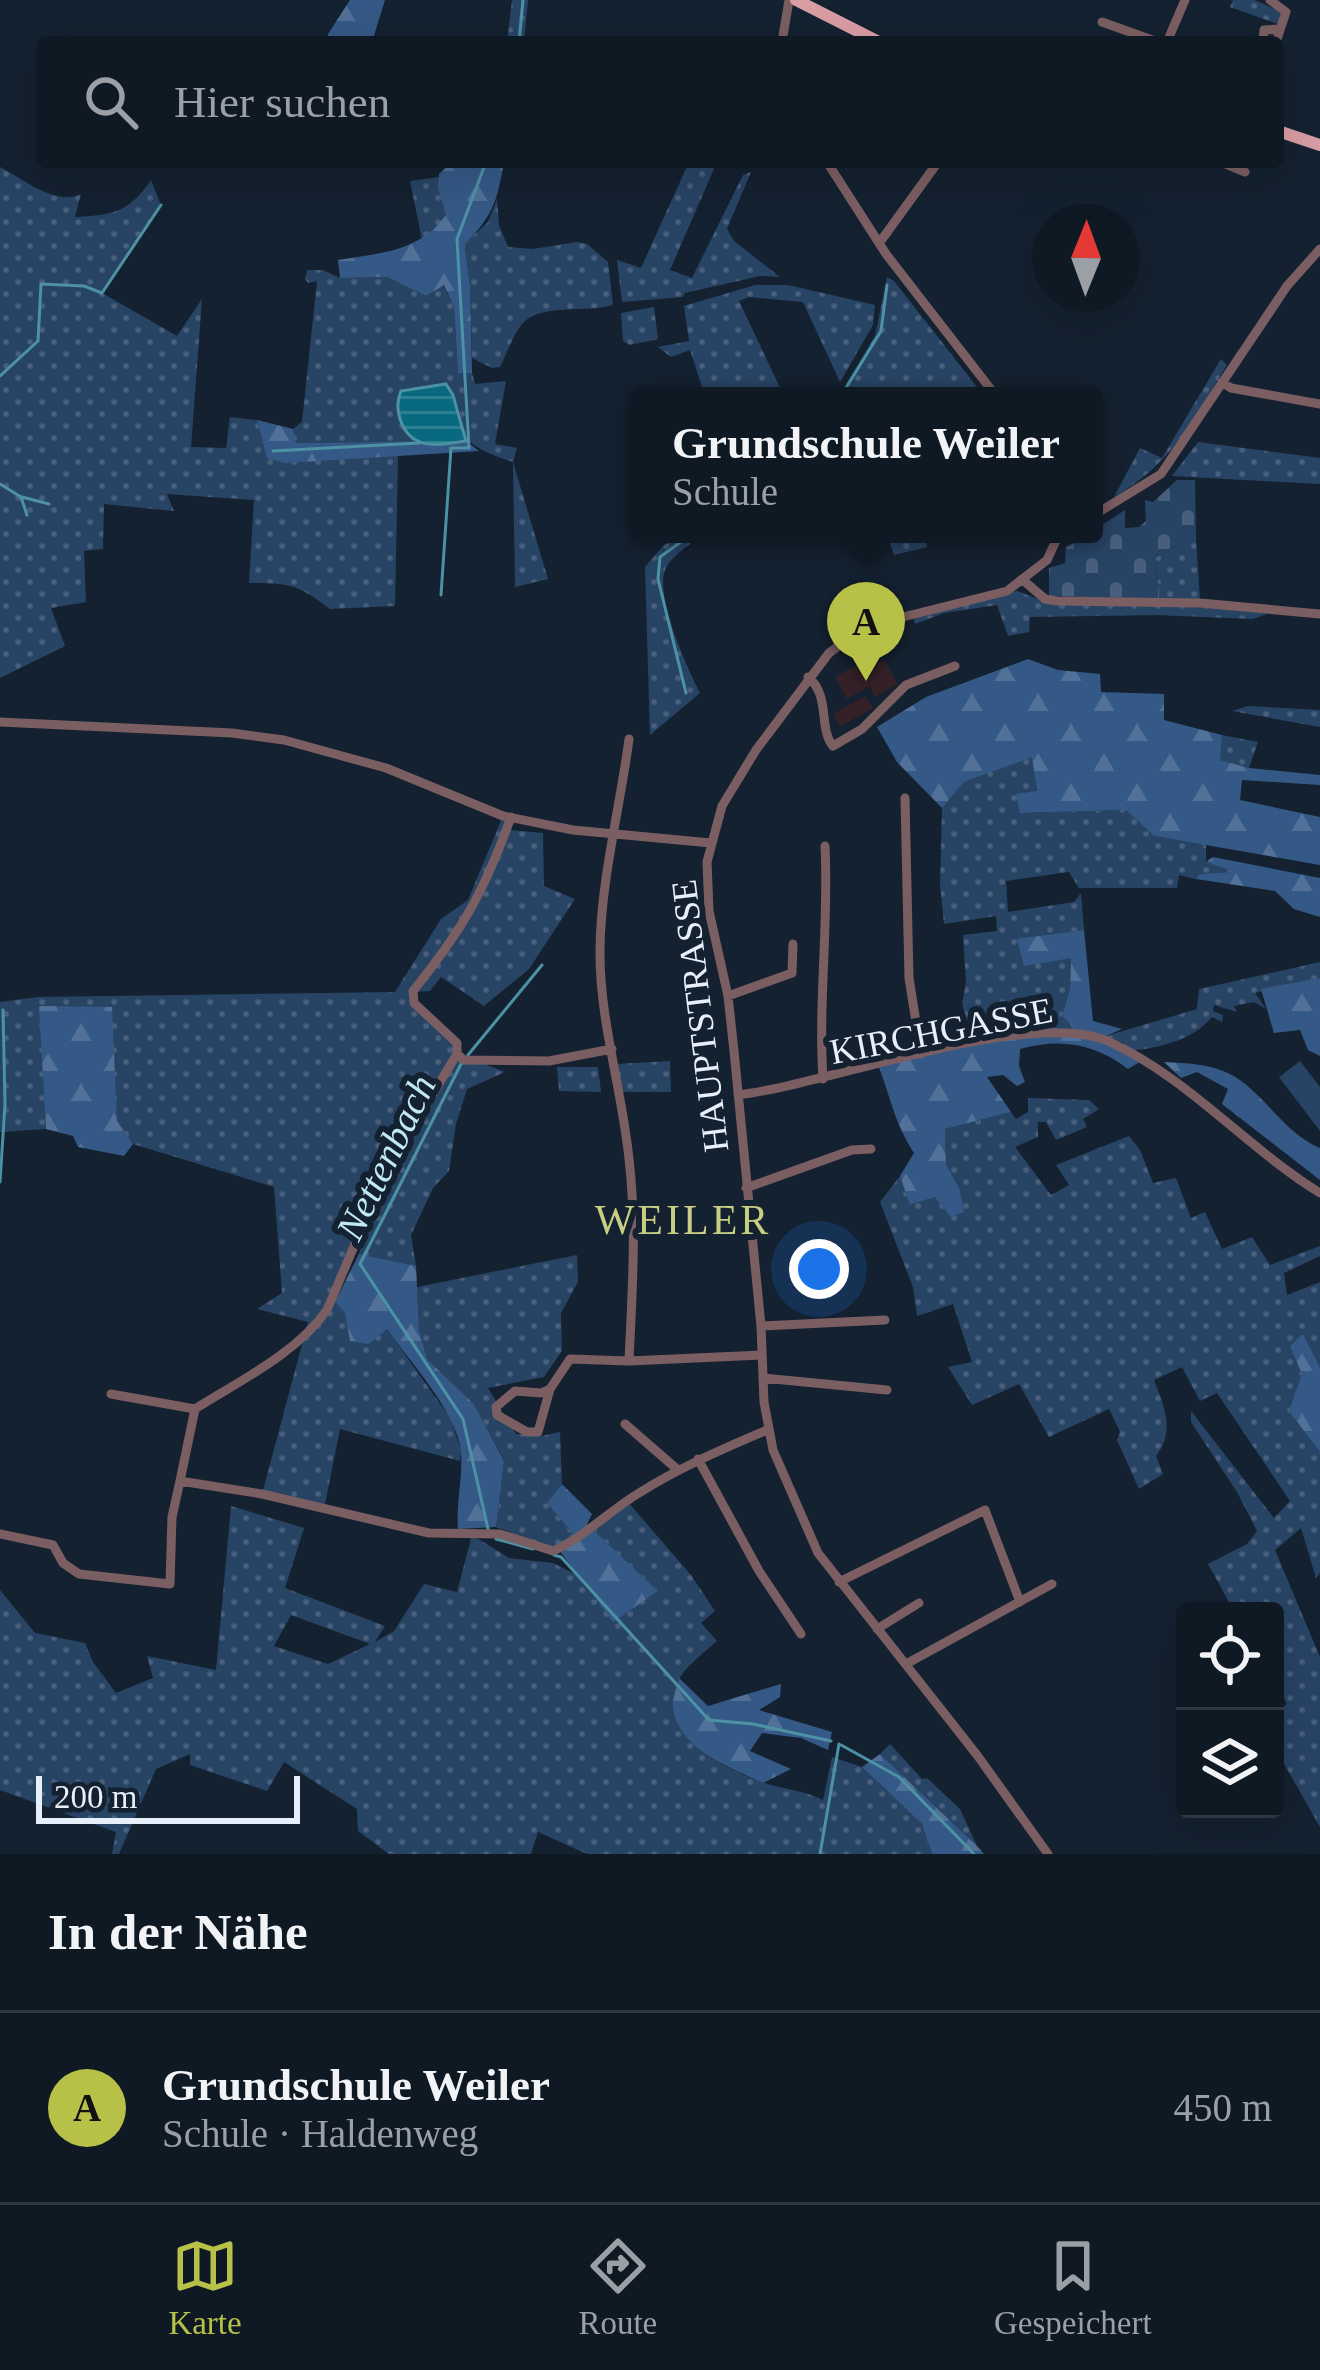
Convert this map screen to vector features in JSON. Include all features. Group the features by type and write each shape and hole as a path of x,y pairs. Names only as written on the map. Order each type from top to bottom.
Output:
{"main road":[{"path":"792,0 867,36"},
{"path":"1284,133 1320,145"}],"street":[{"path":"783,36 792,0"},
{"path":"1170,36 1185,0"},
{"path":"1270,0 1286,12 1278,36"},
{"path":"1102,22 1141,36"},
{"path":"1264,36 1264,30 1280,29"},
{"path":"831,168 886,254 989,387"},
{"path":"880,242 933,168"},
{"path":"1235,168 1245,172"},
{"path":"1103,509 1161,474 1286,286 1320,249"},
{"path":"1222,382 1231,388 1320,404"},
{"path":"1055,543 1047,560 1024,581 1045,599 1200,603 1320,614"},
{"name":"HAUPTSTRASSE","path":"1024,581 984,598 919,612 855,634 829,653 756,750 722,806 707,862 709,911 728,996 767,1430 818,1553 1048,1854"},
{"path":"808,677 819,687 826,738 833,746 862,729 906,685 955,667"},
{"path":"0,722 210,731 284,740 386,768 511,817 711,843"},
{"path":"629,739 600,950 633,1208 629,1361"},
{"path":"905,798 909,978 921,1054"},
{"path":"111,1394 195,1409 314,1329 327,1310 385,1173 457,1054 457,1043 414,1003 413,992 466,922 488,880 511,817"},
{"path":"823,1079 825,846"},
{"path":"728,996 792,973 793,944"},
{"name":"KIRCHGASSE","path":"738,1095 1028,1034 1078,1032 1107,1040 1143,1060 1320,1193"},
{"path":"457,1054 464,1060 549,1061 612,1049"},
{"path":"746,1188 852,1150 871,1149"},
{"path":"761,1326 885,1320"},
{"path":"550,1389 515,1391 496,1407 497,1415 527,1432 538,1432 550,1389 570,1359 762,1354"},
{"path":"763,1378 887,1390"},
{"path":"0,1534 53,1545 63,1563 79,1574 170,1584 172,1517 195,1409"},
{"path":"625,1424 678,1470"},
{"path":"180,1481 262,1494 429,1533 494,1534 553,1551 580,1539 634,1495 678,1470 767,1430"},
{"path":"698,1459 759,1571 801,1634"},
{"path":"839,1582 985,1510 1019,1602"},
{"path":"906,1664 1052,1585"},
{"path":"878,1629 920,1603"}],"shaded area":[{"path":"446,384 466,441 419,442 400,419 401,391"},
{"path":"884,660 898,684 875,697 869,686 847,699 835,677 857,665 862,672"},
{"path":"865,696 873,708 840,727 833,714"}],"green space":[{"path":"350,0 385,0 374,36 328,34"},
{"path":"512,0 528,0 525,36 508,36"},
{"path":"1233,0 1254,0 1282,12 1278,24 1230,7"},
{"path":"0,167 50,194 81,194 75,217 119,210 151,180 161,205 102,293 177,336 202,299 191,447 226,448 230,417 257,420 267,457 398,455 395,606 330,609 292,587 249,583 254,500 167,494 174,511 104,504 103,549 84,551 86,602 51,608 65,646 0,678"},
{"path":"446,168 503,168 492,208 464,245 472,373 458,373 454,307 444,285 426,296 387,277 340,278 338,260 398,249 435,227 446,215 439,174"},
{"path":"686,168 714,168 670,270 692,278 743,175 751,172 727,229 734,241 780,277 760,276 683,297 622,302 617,260 641,268"},
{"path":"439,177 447,215 422,240 410,181"},
{"path":"497,199 499,225 508,247 533,249 577,242 587,244 608,262 613,305 530,317 515,334 500,367 492,368 472,358 470,285 463,245 488,222"},
{"path":"307,270 323,270 340,278 387,277 426,296 443,284 454,307 458,373 472,373 475,384 506,381 495,444 517,448 513,462 468,439 446,384 401,391 399,411 415,442 295,443 293,429 302,422 317,281 308,283"},
{"path":"887,277 977,387 849,387 846,384 875,336"},
{"path":"755,285 788,285 875,305 873,325 840,382 803,302 749,297 739,301 780,387 702,387 690,350 671,357 658,347 689,341 684,306"},
{"path":"654,307 658,339 630,345 623,341 621,313"},
{"path":"1221,359 1227,365 1180,439 1151,470 1114,497 1140,448 1162,458"},
{"path":"257,420 293,429 296,443 466,441 479,451 285,463 267,458"},
{"path":"1198,442 1320,458 1320,484 1172,476"},
{"path":"513,462 548,579 515,587"},
{"path":"1177,480 1195,480 1196,539 1155,558 1160,599 1049,596 1049,568 1065,563 1066,547 1103,543 1103,524 1125,510 1125,528 1139,527 1146,521 1145,500 1153,502"},
{"path":"1196,539 1200,600 1160,599 1155,558"},
{"path":"692,543 667,566 663,577 673,630 700,693 650,735 645,567 663,546"},
{"path":"890,543 926,543 927,547 894,555"},
{"path":"1017,591 1051,604 1280,609 1253,619 1030,617 1029,632 1008,636 997,605 944,613 915,624 914,619"},
{"path":"1028,659 1058,670 1100,674 1101,692 1164,694 1164,720 1222,735 1220,760 1249,768 1320,775 1320,785 1242,780 1240,800 1320,817 1320,865 1154,836 1126,810 1020,813 1016,794 1037,791 1032,757 964,782 942,808 897,762 877,727 926,697"},
{"path":"1248,706 1320,710 1320,727 1232,711"},
{"path":"1222,735 1258,742 1249,768 1219,760"},
{"path":"1033,756 1037,792 1021,813 1126,810 1154,836 1206,845 1206,862 1240,873 1201,874 1196,879 1179,875 1177,888 1079,888 1069,872 1006,881 1008,912 1074,902 1081,893 1084,930 1017,940 1071,957 1070,989 1062,1016 1078,1032 972,1044 962,1003 966,983 963,935 997,931 996,916 944,924 942,808 964,782"},
{"path":"503,816 510,830 543,833 544,886 575,899 529,969 484,1006 441,977 430,991 413,992 415,1003 457,1043 458,1054 505,1072 467,1089 449,1171 433,1188 411,1235 416,1266 359,1254 378,1192 335,1302 345,1313 386,1328 451,1419 460,1461 340,1429 324,1509 262,1494 308,1322 257,1309 282,1293 274,1187 133,1144 117,1122 111,1007 40,1007 46,1129 0,1132 0,1002 38,997 395,992 441,919 468,900"},
{"path":"1213,857 1320,878 1320,917 1294,909 1275,891 1196,879 1200,874 1235,872 1206,862"},
{"path":"1084,930 1093,1021 1122,1029 1106,1036 1107,1040 1143,1060 1128,1069 1102,1053 1076,1045 1020,1049 1025,1082 1017,1086 1003,1075 987,1077 1011,1112 945,1129 946,1164 959,1188 964,1212 951,1217 935,1197 910,1205 900,1176 914,1153 878,1065 1003,1038 1006,1025 1042,1020 1050,1033 1077,1031 1062,1016 1070,989 1071,958 1024,966 1017,939"},
{"path":"1320,962 1320,978 1255,993 1266,1009 1254,1002 1234,1006 1237,1012 1214,1005 1213,1011 1223,1015 1222,1022 1212,1017 1173,1042 1125,1051 1124,1043 1106,1036 1197,1009 1199,989"},
{"path":"1320,978 1320,1056 1308,1050 1300,1030 1274,1033 1261,989"},
{"path":"39,1006 112,1007 117,1121 133,1144 124,1156 78,1147 73,1136 46,1129"},
{"path":"670,1061 671,1092 619,1092 616,1064"},
{"path":"1300,1061 1320,1087 1320,1131 1279,1077"},
{"path":"1164,1062 1215,1068 1242,1082 1295,1132 1320,1148 1320,1180 1222,1104 1228,1089 1197,1072 1181,1078"},
{"path":"557,1067 598,1067 601,1092 559,1091"},
{"path":"1028,1098 1089,1100 1099,1109 1083,1119 1087,1127 1056,1140 1046,1122 1038,1122 1038,1137 1015,1147 1051,1195 1069,1185 1056,1165 1129,1136 1153,1183 1176,1178 1191,1218 1205,1212 1222,1249 1252,1237 1270,1265 1320,1246 1320,1256 1284,1273 1287,1295 1320,1282 1320,1368 1303,1335 1302,1374 1290,1411 1320,1452 1320,1573 1316,1578 1301,1528 1275,1550 1320,1657 1320,1827 1284,1764 1284,1602 1229,1602 1208,1564 1247,1544 1257,1531 1191,1422 1191,1411 1274,1518 1290,1501 1217,1393 1200,1401 1182,1367 1154,1380 1166,1419 1165,1438 1156,1456 1163,1474 1139,1489 1109,1409 1049,1437 1019,1384 972,1405 948,1367 972,1362 953,1304 917,1316 913,1287 880,1202 900,1176 911,1205 935,1197 946,1207 959,1188 946,1164 945,1129 1011,1112 1016,1119 1028,1112"},
{"path":"359,1254 416,1266 419,1329 427,1359 474,1404 504,1461 496,1527 458,1529 458,1437 442,1404 387,1329 369,1344 350,1341 345,1313 335,1302"},
{"path":"577,1255 578,1282 561,1313 562,1351 544,1377 488,1388 516,1434 560,1432 562,1484 547,1503 572,1533 559,1550 496,1527 504,1460 474,1404 427,1359 419,1329 417,1287"},
{"path":"1303,1334 1320,1368 1320,1452 1289,1411 1302,1374 1290,1346"},
{"path":"562,1484 592,1514 587,1524 658,1591 613,1622 559,1550 572,1533 547,1503"},
{"path":"627,1501 691,1575 715,1611 701,1623 717,1641 681,1676 674,1701 684,1732 696,1745 743,1775 823,1800 832,1757 862,1767 922,1824 932,1854 587,1854 538,1832 531,1854 389,1854 358,1831 357,1809 284,1762 267,1791 190,1765 190,1754 156,1769 119,1854 112,1854 116,1832 0,1790 0,1590 35,1633 85,1643 116,1693 153,1678 147,1656 216,1670 231,1506 304,1528 285,1588 385,1626 375,1642 394,1631 424,1584 457,1592 472,1535 509,1558 553,1563 577,1575 613,1621 658,1591 594,1531","holes":["291,1615 370,1644 328,1664 274,1646"]},
{"path":"679,1678 708,1706 781,1684 780,1697 759,1710 832,1732 828,1750 801,1738 762,1733 750,1751 791,1769 763,1783 736,1771 695,1746 677,1722 673,1708"},
{"path":"890,1744 922,1779 927,1778 960,1809 977,1846 880,1754"},
{"path":"880,1754 984,1854 932,1854 922,1824 862,1767"}],"waterway":[{"path":"520,36 523,0"},
{"path":"441,595 451,448 469,448 457,239 484,168"},
{"path":"0,376 38,341 41,284 84,286 102,293 161,205"},
{"name":"Nettenbach","path":"847,387 881,331 887,285"},
{"path":"273,451 419,443"},
{"path":"0,484 21,497 27,515"},
{"path":"22,497 49,504"},
{"name":"Nettenbach","path":"679,543 660,557 658,579 686,693"},
{"name":"Nettenbach","path":"468,1055 542,965"},
{"path":"0,1182 5,1104 3,1010"},
{"name":"Nettenbach","path":"461,1064 360,1264 463,1419 488,1529"},
{"name":"Nettenbach","path":"496,1539 533,1549"},
{"name":"Nettenbach","path":"554,1555 561,1557 709,1720 831,1741"},
{"name":"Nettenbach","path":"820,1854 839,1744"},
{"path":"841,1745 899,1777 974,1854"}],"place":[{"name":"Grundschule Weiler","path":"866,681"}],"district":[{"name":"WEILER","path":"683,1219"}]}
